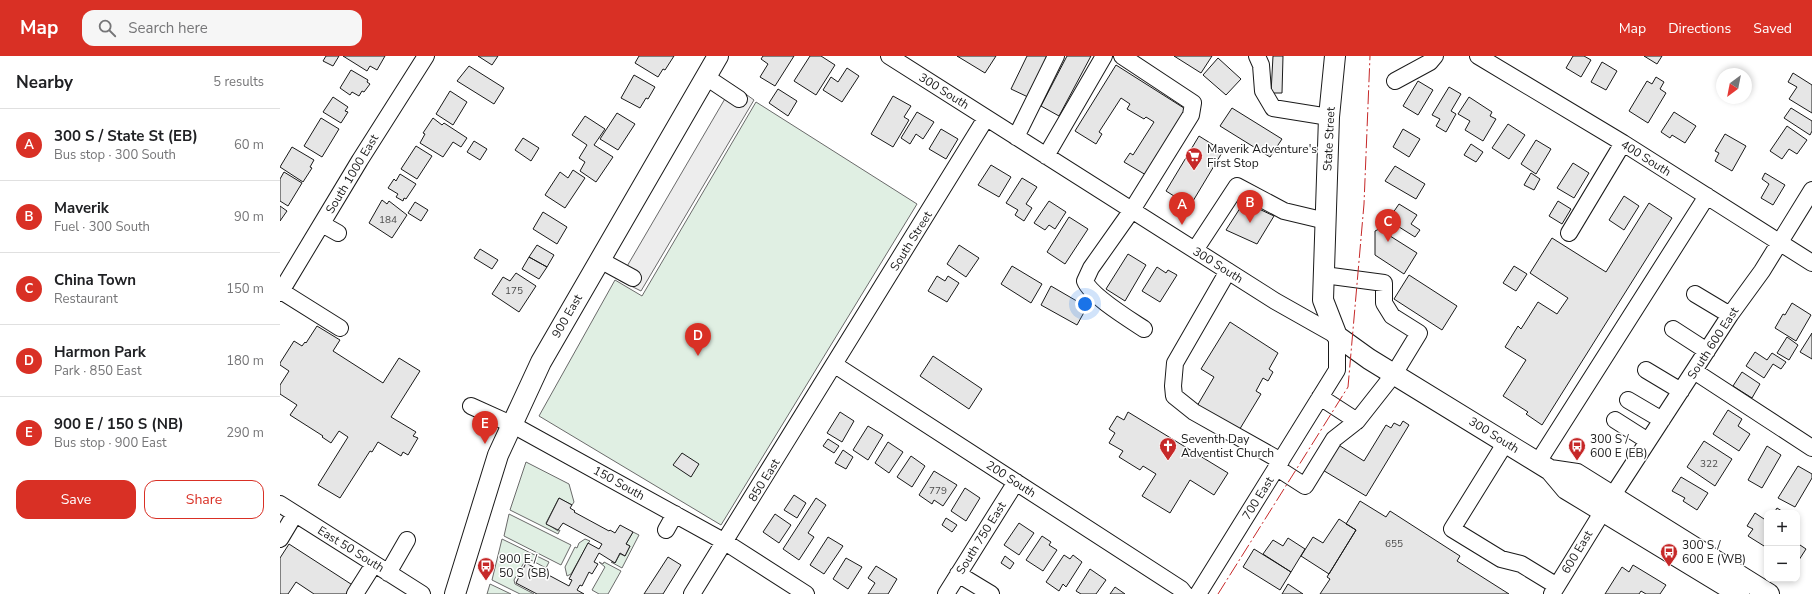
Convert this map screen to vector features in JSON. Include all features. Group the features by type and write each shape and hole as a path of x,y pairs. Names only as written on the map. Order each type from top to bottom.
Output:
{"main road":[{"name":"900 East","path":"455,594 498,455 541,362 718,56"},
{"name":"State Street","path":"1335,56 1329,117 1323,300 1337,336"},
{"name":"300 South","path":"1337,336 1369,359 1544,466 1577,474 1608,503 1739,594"},
{"name":"300 South","path":"1608,503 1769,594"}],"street":[{"name":"South 1000 East","path":"282,284 322,224 426,56"},
{"name":"300 South","path":"889,56 1275,301 1337,336"},
{"path":"1016,137 1056,56"},
{"path":"1046,156 1104,56"},
{"path":"1122,56 1193,103 1191,115 1132,210 1091,268 1085,281 1100,297 1144,329"},
{"path":"1257,56 1261,65 1263,91 1273,108 1329,117"},
{"path":"1395,81 1430,62 1435,56"},
{"name":"400 South","path":"1478,56 1623,143 1812,263"},
{"path":"706,78 739,99"},
{"name":"South Street","path":"835,365 986,118"},
{"path":"1569,233 1623,143"},
{"path":"1195,250 1237,186 1284,211 1326,222"},
{"name":"South 600 East","path":"1608,503 1730,315 1762,271 1812,190"},
{"path":"1544,466 1707,196"},
{"path":"322,224 338,233"},
{"path":"600,260 633,278"},
{"path":"1228,271 1175,364 1173,386 1174,396 1194,412 1279,465 1305,486 1334,439 1357,421 1394,374 1419,333 1392,316 1384,303 1384,283 1324,275"},
{"path":"282,284 340,328"},
{"path":"1695,294 1730,315"},
{"path":"1673,329 1708,350"},
{"name":"700 East","path":"1198,594 1337,370 1337,336"},
{"name":"200 South","path":"835,365 1181,589 1185,594"},
{"name":"850 East","path":"692,594 835,365"},
{"path":"1646,370 1681,391"},
{"path":"1694,371 1812,448"},
{"path":"1320,397 1357,421"},
{"path":"1628,400 1662,420"},
{"name":"150 South","path":"471,406 512,425 725,542 806,594"},
{"path":"1615,420 1648,441"},
{"path":"1506,442 1452,528 1501,560 1521,564 1554,590"},
{"name":"South 750 East","path":"946,594 1016,482"},
{"name":"600 East","path":"1554,590 1608,503"},
{"name":"East 50 South","path":"280,504 422,594"},
{"path":"280,539 295,514"},
{"path":"666,530 675,514"},
{"path":"388,573 407,540"},
{"path":"355,594 374,564"},
{"path":"958,574 991,594"}],"green space":[{"path":"756,102 917,204 721,525 539,416 615,280 642,296"},
{"path":"526,462 569,484 574,502 572,505 559,498 546,523 558,531 560,530 558,534 510,510"},
{"path":"509,514 571,545 561,565 504,536"},
{"path":"633,532 639,535 622,568 611,562 615,563 620,554 625,556 630,546 626,544"},
{"path":"502,539 549,562 546,568 529,559 526,559 514,580 515,584 534,594 520,594 492,580"},
{"path":"585,539 590,541 571,574 567,576 565,567 575,547 577,548 579,543"},
{"path":"599,562 603,564 604,562 621,571 608,594 599,594 592,590 605,567"},
{"path":"490,584 511,594 487,594"}],"shaded area":[{"path":"733,85 754,100 641,291 619,280"}],"building":[{"path":"326,56 339,56 333,66 323,61"},
{"path":"343,56 385,56 377,70 370,66 367,71"},
{"path":"478,56 498,56 492,65"},
{"path":"639,56 674,56 665,70 663,69 658,77 635,63"},
{"path":"763,56 794,56 775,86 760,77 768,64 761,59"},
{"path":"810,56 821,56 835,65 816,95 794,81"},
{"path":"957,56 996,56 985,73"},
{"path":"1027,56 1047,56 1028,97 1011,89"},
{"path":"1067,56 1091,56 1059,116 1041,106"},
{"path":"1174,56 1212,56 1201,73"},
{"path":"1273,56 1283,56 1282,93 1271,93"},
{"path":"1573,56 1584,56 1591,60 1581,77 1566,68"},
{"path":"1644,56 1662,56 1657,64"},
{"path":"1218,58 1241,79 1226,95 1203,75"},
{"path":"1602,62 1617,71 1606,90 1591,82"},
{"path":"1116,65 1187,110 1146,175 1124,162 1130,153 1133,155 1154,122 1146,117 1144,119 1127,109 1130,104 1121,98 1099,132 1102,134 1096,144 1075,131"},
{"path":"469,66 504,88 494,104 457,81"},
{"path":"847,68 859,76 842,102 823,90 831,77 838,82"},
{"path":"351,70 368,80 367,82 370,84 359,96 352,92 350,95 340,88"},
{"path":"1793,73 1812,85 1812,113 1789,99 1797,87 1788,82"},
{"path":"634,75 655,87 648,99 646,98 640,108 621,98"},
{"path":"1656,77 1664,82 1660,89 1666,93 1648,123 1629,111 1647,81 1652,84"},
{"path":"1418,81 1433,90 1418,115 1403,106"},
{"path":"1449,87 1461,94 1451,111 1456,114 1446,132 1436,126 1440,119 1432,115"},
{"path":"778,89 797,101 788,116 769,103"},
{"path":"450,91 467,102 453,125 436,114"},
{"path":"893,96 911,106 904,117 909,120 893,147 871,134"},
{"path":"333,97 348,107 345,111 348,112 341,123 323,112"},
{"path":"1469,97 1492,112 1490,116 1496,119 1483,141 1465,130 1470,121 1458,114"},
{"path":"1232,108 1282,139 1270,157 1220,126"},
{"path":"1791,108 1812,121 1812,131 1810,135 1784,118"},
{"path":"917,112 934,122 923,139 916,134 910,144 901,138"},
{"path":"1674,112 1696,126 1685,143 1672,135 1670,138 1661,132"},
{"path":"617,113 635,124 618,150 600,139"},
{"path":"585,116 605,129 594,145 613,157 596,182 580,171 585,162 579,158 587,145 572,135"},
{"path":"321,118 339,129 322,157 304,146"},
{"path":"433,118 442,125 444,123 467,138 461,147 453,142 443,157 420,143 425,134 423,133"},
{"path":"1508,124 1525,135 1509,159 1492,148"},
{"path":"1787,126 1807,140 1797,154 1789,149 1782,159 1770,151"},
{"path":"941,129 958,139 946,159 929,149"},
{"path":"1403,129 1420,139 1409,157 1393,147"},
{"path":"1725,134 1746,146 1732,171 1715,161 1719,153 1715,151"},
{"name":"Maverik Adventure's First Stop","path":"1199,136 1223,151 1190,206 1166,191"},
{"path":"523,138 539,148 531,161 515,150"},
{"path":"1536,140 1551,149 1536,174 1521,164"},
{"path":"474,141 487,149 480,160 467,152"},
{"path":"1471,144 1483,152 1476,162 1464,155"},
{"path":"416,146 432,156 417,179 401,169"},
{"path":"292,147 314,160 310,167 312,168 303,182 280,167"},
{"path":"1573,163 1589,173 1574,198 1557,188"},
{"path":"991,165 1011,177 999,197 978,185"},
{"path":"1395,166 1425,184 1416,199 1385,181"},
{"path":"573,170 585,178 565,208 545,195 560,172 568,178"},
{"path":"284,172 302,183 288,206 280,201 280,179"},
{"path":"1531,173 1540,179 1534,190 1524,185"},
{"path":"1765,173 1785,185 1773,205 1761,198 1769,184 1762,179"},
{"path":"400,174 416,184 403,201 396,197 398,194 388,188 394,179 396,181"},
{"path":"1022,178 1037,187 1026,204 1032,208 1024,221 1015,215 1018,210 1006,203"},
{"path":"1624,196 1639,206 1624,230 1609,220"},
{"path":"382,200 387,204 389,201 407,215 392,238 369,223"},
{"path":"1049,201 1066,212 1055,229 1049,225 1045,230 1034,223"},
{"path":"1558,201 1571,209 1562,224 1549,216"},
{"path":"415,202 428,210 421,221 408,213"},
{"path":"1244,202 1274,216 1257,244 1226,230"},
{"path":"1649,203 1672,218 1542,425 1526,414 1528,412 1503,396 1526,360 1505,347 1518,326 1521,329 1538,302 1557,314 1568,298 1530,273 1552,238 1606,272"},
{"path":"1399,204 1417,215 1411,224 1420,230 1415,237 1388,220"},
{"path":"280,206 287,211 280,221"},
{"path":"543,212 567,227 557,244 533,229"},
{"path":"1069,217 1088,229 1065,264 1047,252"},
{"path":"1379,229 1417,253 1404,274 1375,255 1375,231"},
{"path":"537,245 554,255 547,267 529,257"},
{"path":"959,245 979,258 966,277 947,264"},
{"path":"480,249 498,260 492,269 474,258"},
{"path":"1128,254 1146,265 1125,301 1106,289"},
{"path":"529,257 547,267 539,279 522,269"},
{"path":"1012,266 1042,284 1031,303 1001,284"},
{"path":"1514,266 1527,274 1516,291 1503,283"},
{"path":"1157,267 1166,273 1168,270 1177,275 1160,302 1142,291"},
{"path":"516,273 536,286 519,312 492,294 503,277 510,281"},
{"path":"1409,275 1457,306 1442,330 1394,299"},
{"path":"937,276 945,281 948,276 959,283 947,302 928,291"},
{"path":"1051,286 1087,307 1077,325 1041,305"},
{"path":"1792,303 1811,315 1796,341 1775,328 1783,314 1785,315"},
{"path":"1230,322 1278,353 1269,369 1273,372 1268,381 1263,378 1256,391 1261,394 1238,432 1197,406 1214,377 1201,369"},
{"path":"317,326 340,340 333,351 383,383 399,358 420,371 391,417 416,432 413,436 418,438 408,455 403,452 401,456 378,442 372,452 370,451 340,498 318,485 348,437 339,431 331,443 322,437 323,436 290,415 297,405 280,394 280,385 289,371 280,365 280,363 294,341 302,346 305,342 306,343"},
{"path":"1812,333 1812,359 1800,352"},
{"path":"1787,337 1798,345 1789,360 1777,353"},
{"path":"1755,352 1767,360 1772,353 1786,362 1781,369 1773,364 1764,378 1746,366"},
{"path":"933,356 982,389 969,409 920,376"},
{"path":"1742,372 1760,384 1752,398 1733,386"},
{"path":"1728,410 1742,419 1738,426 1750,434 1739,451 1713,434"},
{"path":"840,412 854,421 842,442 827,433"},
{"name":"Seventh Day Adventist Church","path":"1128,412 1228,473 1214,495 1190,480 1170,513 1142,496 1156,474 1143,466 1140,470 1119,457 1123,451 1109,443 1115,433 1109,429 1117,416 1124,420"},
{"path":"1403,421 1409,425 1366,496 1321,469 1337,444 1364,461 1386,425 1391,428 1394,423 1400,426"},
{"path":"868,426 883,435 868,460 853,450"},
{"path":"828,439 839,446 834,453 823,446"},
{"path":"1704,441 1732,459 1715,486 1687,467"},
{"path":"888,442 903,452 889,473 875,463"},
{"path":"1767,446 1781,455 1762,488 1748,480"},
{"path":"843,450 853,457 846,469 835,463"},
{"path":"682,453 699,464 691,477 673,465"},
{"path":"911,456 925,466 912,487 897,477"},
{"path":"1798,466 1812,474 1812,478 1795,507 1778,498"},
{"path":"934,471 957,485 943,506 934,500 932,504 919,495"},
{"path":"1681,477 1708,493 1697,510 1683,501 1685,498 1672,491"},
{"path":"965,488 980,498 966,521 951,511"},
{"path":"794,495 806,503 797,518 784,510"},
{"path":"559,498 572,505 570,508 575,511 574,512 609,531 610,530 615,533 620,525 633,532 626,544 630,546 625,556 620,553 615,563 599,553 594,562 598,564 592,574 589,572 582,586 580,585 577,590 584,594 537,594 516,583 526,563 569,586 572,580 569,579 588,543 599,549 602,544 563,523 558,530 546,524"},
{"path":"816,498 826,505 808,533 814,537 799,560 783,549"},
{"path":"1360,501 1386,517 1390,511 1460,556 1457,561 1509,594 1320,594 1330,579 1327,577 1356,530 1346,524"},
{"path":"1755,513 1764,519 1764,546 1748,536 1753,529 1747,526"},
{"path":"775,514 791,525 779,543 763,532"},
{"path":"946,518 957,525 952,532 942,525"},
{"path":"1339,519 1356,530 1329,574 1301,556 1313,537 1323,543"},
{"path":"1019,523 1034,533 1019,555 1004,545"},
{"path":"1042,536 1051,542 1049,545 1057,550 1043,571 1026,560"},
{"path":"828,537 843,546 824,574 810,565"},
{"path":"1288,538 1305,549 1291,572 1263,554 1273,540 1283,546"},
{"path":"289,544 354,586 349,594 314,594 296,582 288,594 280,594 280,558"},
{"path":"1800,545 1806,549 1800,558"},
{"path":"1254,549 1291,572 1280,590 1243,567"},
{"path":"1064,555 1070,559 1073,555 1082,562 1066,587 1063,584 1059,591 1046,582"},
{"path":"1005,556 1014,563 1010,569 1001,563"},
{"path":"668,557 681,565 663,594 644,594"},
{"path":"846,558 862,567 848,589 833,579"},
{"path":"1633,565 1666,585 1660,594 1646,594 1641,591 1639,594 1605,594 1622,567 1629,572"},
{"path":"876,566 897,579 888,594 868,594 875,583 868,578"},
{"path":"1090,569 1106,580 1096,594 1081,594 1076,591"},
{"path":"1288,584 1303,594 1282,594"},
{"path":"1115,587 1125,594 1110,594"}],"power":[{"path":"1218,594 1348,387 1364,204 1370,56"}],"place":[{"name":"Maverik Adventure's First Stop","path":"1194,171"},
{"name":"Maverik","path":"1250,223"},
{"name":"300 S / State St (EB)","path":"1182,225"},
{"name":"China Town","path":"1388,242"},
{"name":"Harmon Park","path":"698,356"},
{"name":"900 E / 150 S (NB)","path":"485,444"},
{"name":"Seventh Day Adventist Church","path":"1168,461"},
{"name":"300 S / 600 E (EB)","path":"1577,461"},
{"name":"300 S / 600 E (WB)","path":"1669,567"},
{"name":"900 E / 50 S (SB)","path":"486,581"}]}
